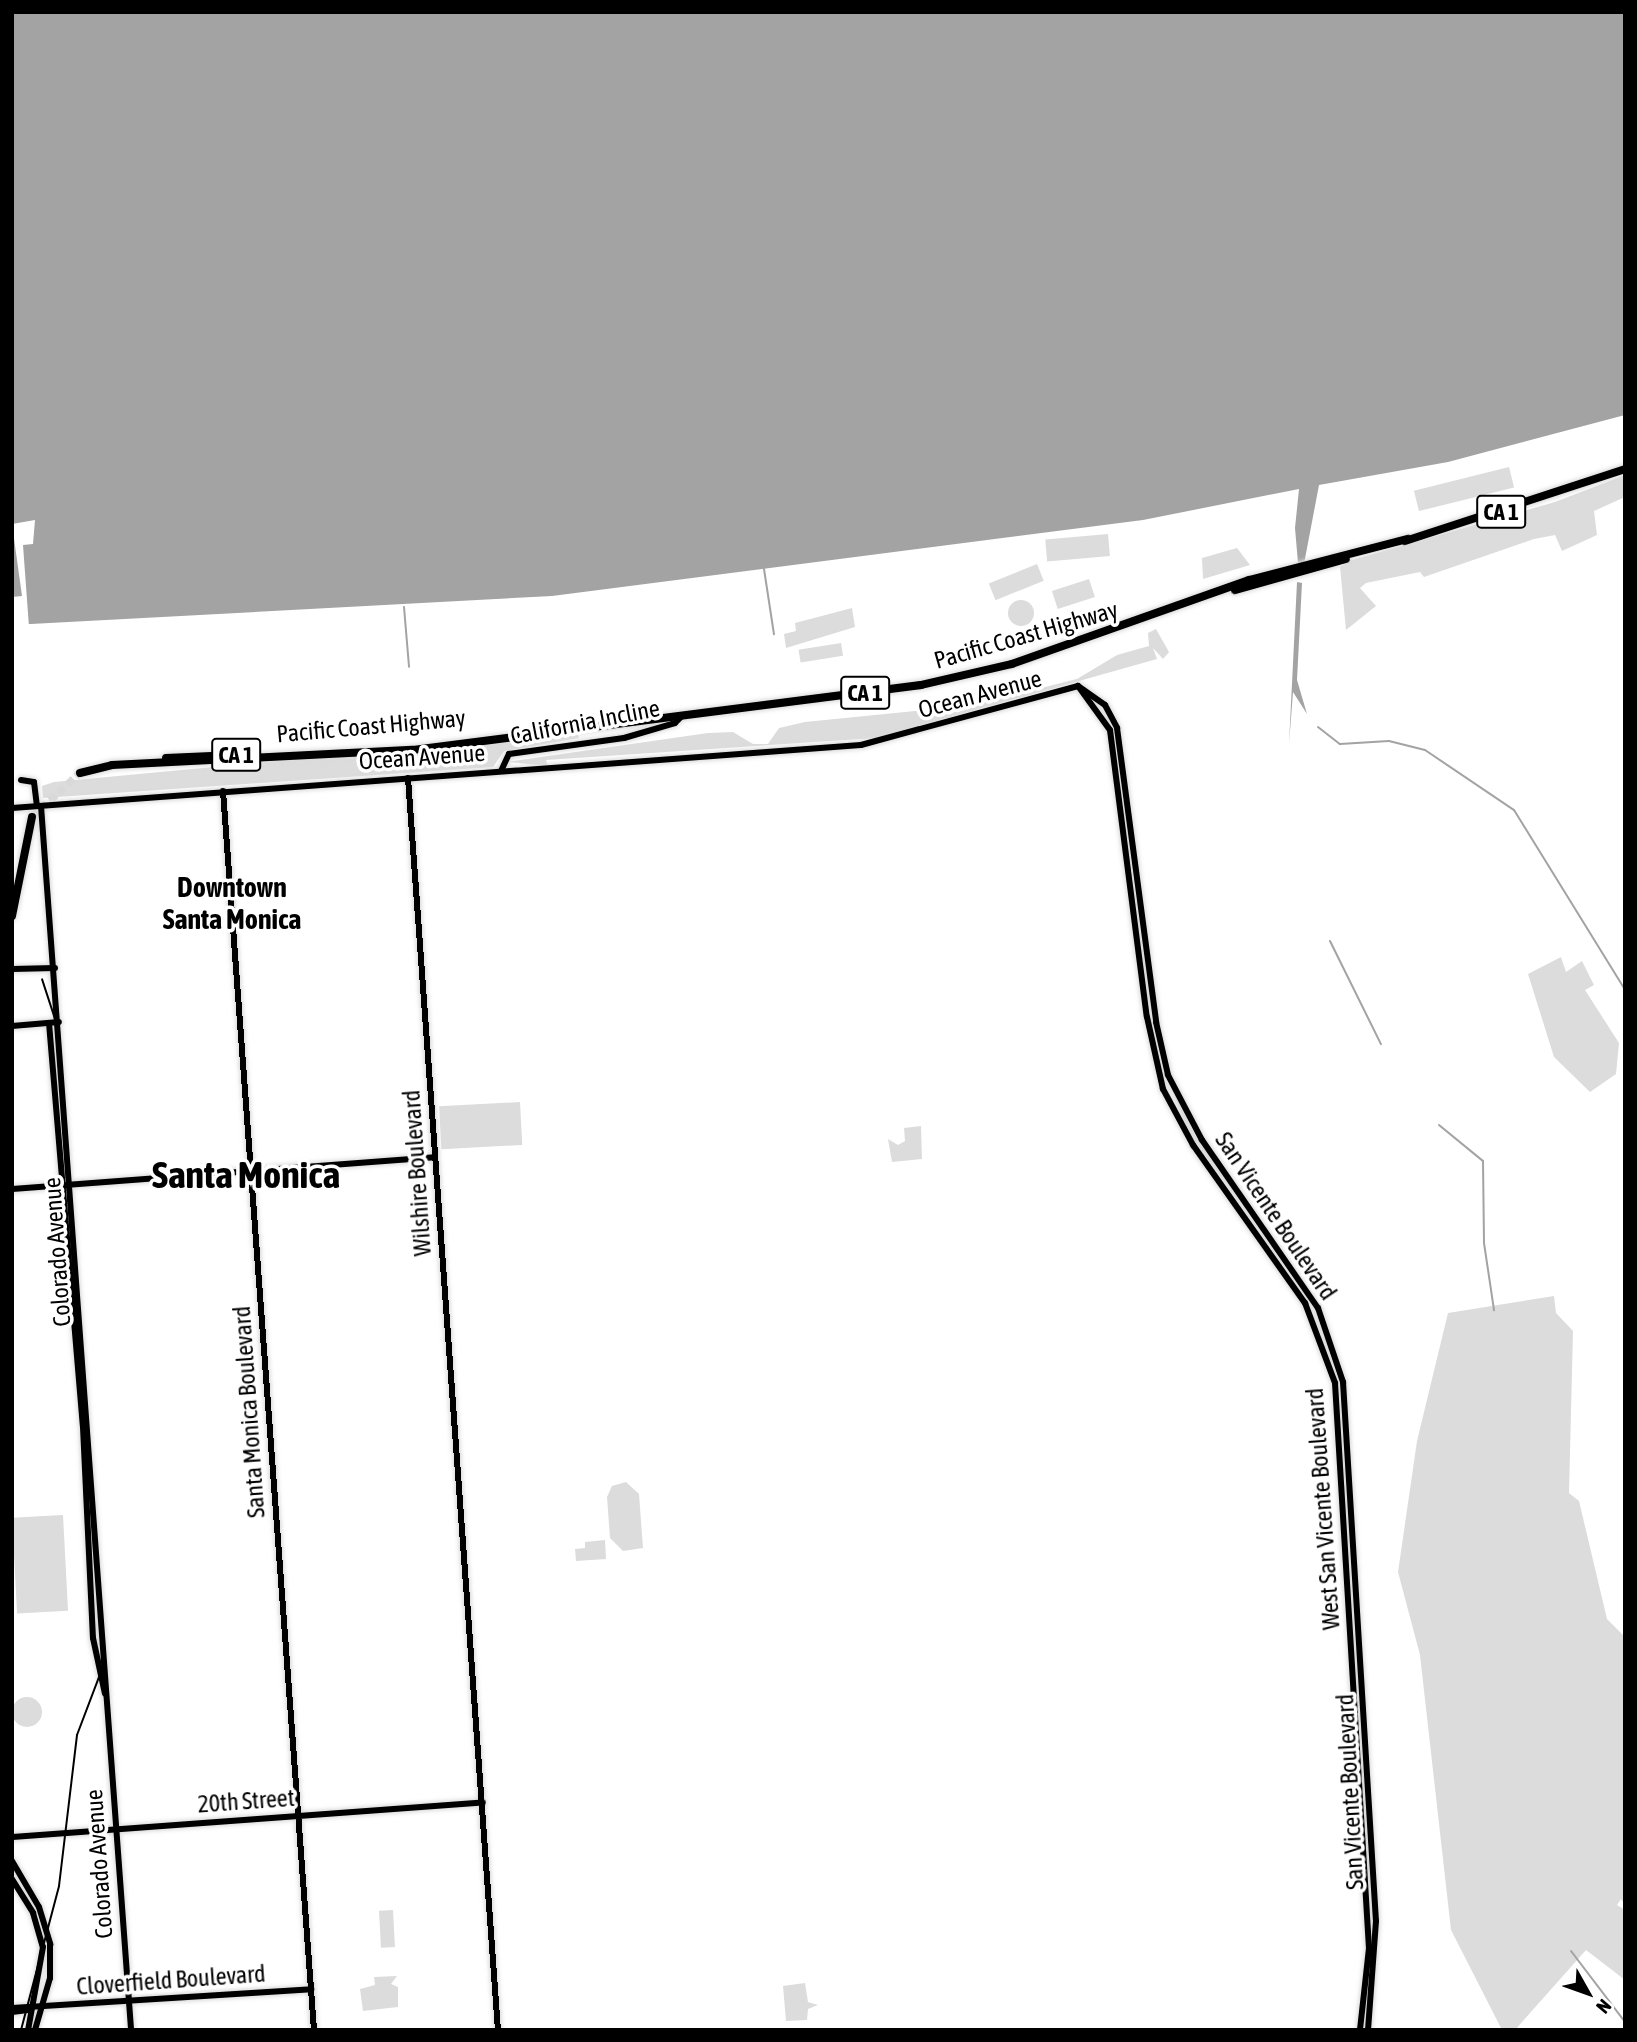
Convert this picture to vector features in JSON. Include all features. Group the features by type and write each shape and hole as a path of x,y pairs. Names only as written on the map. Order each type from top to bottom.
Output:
{"highway":[{"name":"Pacific Coast Highway","path":"77,773 111,765 425,746 762,705 964,677 1280,575 1301,571 1625,469"},
{"name":"Pacific Coast Highway","path":"1301,571 1319,570 1405,539"},
{"path":"12,904 30,816 12,916"}],"main road":[{"path":"1093,684 1095,695"},
{"path":"1078,686 1085,699"},
{"name":"San Vicente Boulevard","path":"1078,686 1095,695 1117,728 1156,1022 1168,1074 1202,1140 1318,1308 1343,1382 1377,1934 1368,2030"},
{"name":"Ocean Avenue","path":"12,808 868,744 1078,686"},
{"path":"1052,694 1085,699"},
{"name":"West San Vicente Boulevard","path":"1085,699 1110,730 1128,869 1163,1089 1193,1144 1305,1303 1335,1383 1369,1948 1360,2030"},
{"name":"California Incline","path":"501,771 504,757 669,725 683,715"},
{"name":"Wilshire Boulevard","path":"408,778 500,2030"},
{"path":"22,780 34,782 39,806"},
{"name":"Santa Monica Boulevard","path":"223,791 314,2030"},
{"name":"Colorado Avenue","path":"39,806 59,1023 92,1633 106,1695"},
{"path":"14,971 55,968"},
{"name":"Colorado Avenue","path":"49,1023 68,1184 131,2030"},
{"path":"12,1026 59,1023"},
{"path":"12,1189 435,1157"},
{"name":"20th Street","path":"12,1837 483,1802"},
{"name":"Wilshire Boulevard","path":"485,1829 500,2030"},
{"path":"485,1849 489,1856"},
{"path":"12,1861 49,1938 42,2009 35,2030"},
{"path":"12,1879 33,1913 43,1948 34,2009 28,2030"},
{"name":"Cloverfield Boulevard","path":"12,2010 311,1989"}],"shaded area":[{"path":"12,12 1625,12 1625,415 1448,462 1319,485 1304,564 1298,563 1295,528 1299,489 1143,520 552,596 12,625"},
{"path":"1509,467 1514,487 1419,511 1414,491"},
{"path":"1625,475 1625,497 1594,511 1597,535 1562,551 1555,535 1534,539 1424,577 1420,572 1366,583 1360,588 1376,606 1346,630 1340,567 1349,561 1555,502"},
{"path":"1108,534 1110,556 1047,561 1045,539"},
{"path":"1237,548 1250,565 1203,579 1202,558"},
{"path":"1037,564 1044,581 996,600 989,583"},
{"path":"1089,579 1095,597 1058,609 1052,591"},
{"path":"1297,582 1302,583 1297,680 1307,714 1293,692 1289,744"},
{"path":"1021,600 1030,604 1034,613 1030,622 1021,626 1012,622 1008,613 1012,604"},
{"path":"852,608 855,627 786,648 784,634 796,631 795,623"},
{"path":"1156,629 1169,652 1163,659 1153,648 1157,659 876,738 546,760 548,766 507,762 708,733 733,732 753,744 768,744 779,728 805,722 975,705 1077,679 1117,655 1149,646 1148,633"},
{"path":"841,643 843,656 801,663 799,650"},
{"path":"578,733 579,738 504,751 493,767 43,798 42,786 54,782"},
{"path":"1561,957 1566,972 1582,961 1594,985 1585,990 1619,1043 1616,1074 1590,1092 1554,1057 1528,974"},
{"path":"1158,1055 1195,1135 1275,1249 1190,1135"},
{"path":"520,1102 522,1145 441,1149 439,1106"},
{"path":"921,1126 922,1159 892,1162 888,1139 898,1145 905,1141 904,1128"},
{"path":"1554,1296 1556,1313 1573,1331 1569,1493 1579,1501 1607,1619 1625,1637 1625,1905 1621,1899 1617,1905 1625,1910 1625,1980 1586,1950 1515,2030 1502,2030 1451,1930 1420,1655 1398,1572 1417,1441 1448,1313"},
{"path":"626,1482 639,1494 643,1548 623,1551 610,1538 607,1497 612,1486"},
{"path":"63,1515 68,1611 17,1614 12,1518"},
{"path":"605,1540 606,1559 576,1561 575,1549 585,1548 585,1542"},
{"path":"1358,1677 1374,1916 1372,1917 1369,1914"},
{"path":"27,1697 38,1701 42,1712 38,1723 27,1727 16,1723 12,1712 16,1701"},
{"path":"393,1910 395,1947 381,1948 379,1911"},
{"path":"397,1976 391,1984 398,1987 398,2007 363,2011 360,1989 375,1985 374,1977"},
{"path":"805,1983 808,2002 818,2005 808,2009 807,2020 786,2021 783,1986"}],"pier":[{"path":"35,520 33,544 23,545 29,627 12,629 12,597 22,596 12,524"}],"waterway":[{"path":"764,569 774,634"},
{"path":"404,607 409,667"},
{"path":"1318,727 1340,744 1389,741 1425,750 1514,810 1625,990"},
{"path":"1330,941 1381,1044"},
{"path":"1439,1125 1483,1161 1484,1243 1494,1310"},
{"path":"1571,1951 1625,2022"}],"tunnel":[{"path":"32,817 80,773"}],"tram line":[{"path":"21,2030 59,1886 77,1735 104,1664 57,1025 42,979"}],"district":[{"name":"Downtown Santa Monica","path":"232,903"},
{"name":"Santa Monica","path":"246,1175"}]}
